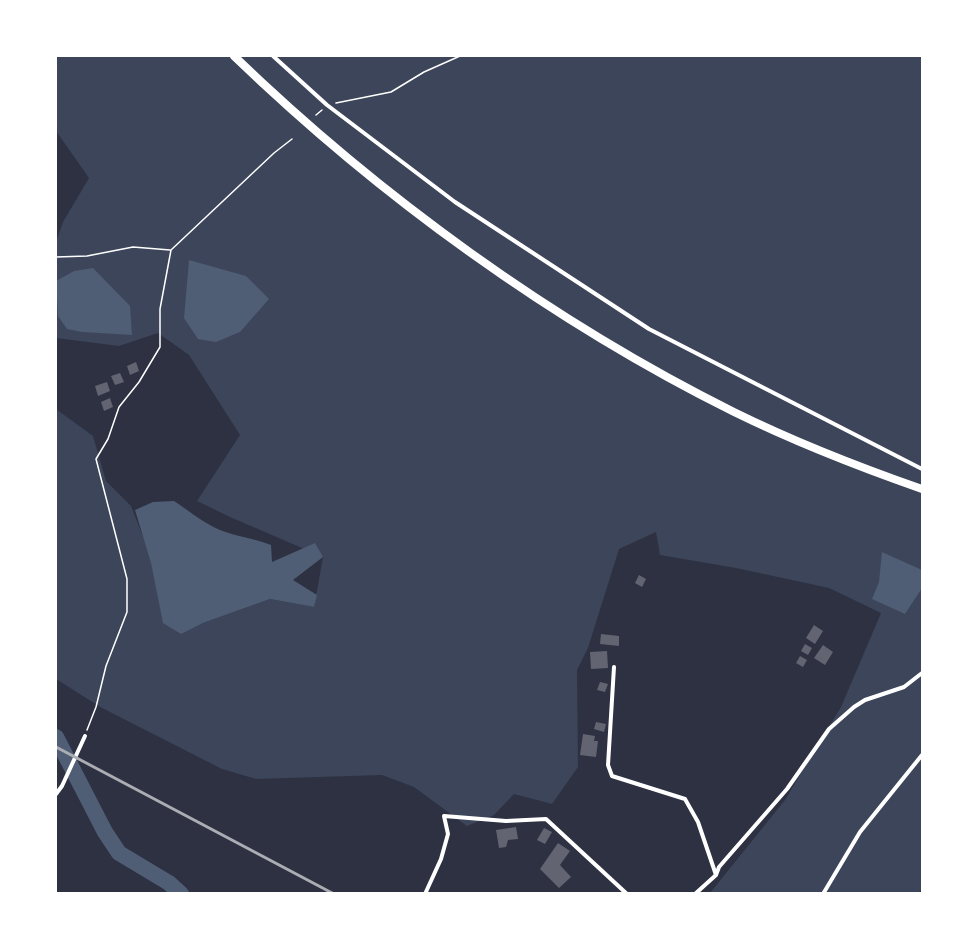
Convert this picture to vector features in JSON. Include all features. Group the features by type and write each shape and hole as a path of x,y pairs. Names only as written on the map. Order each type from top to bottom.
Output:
{"highway":[{"path":"234,56 328,144 412,210 573,321 649,367 735,412 817,449 922,489"}],"street":[{"path":"273,56 327,105 455,202 650,329 922,469"},
{"path":"614,666 608,765 612,776 685,799 698,822 716,875"},
{"path":"695,894 716,875 719,867 787,789 829,729 865,700 904,687 922,673"},
{"path":"56,794 62,786 84,736"},
{"path":"823,894 860,832 922,755"},
{"path":"425,894 441,860 448,834 444,816 506,821 546,819 627,894"}],"path":[{"path":"327,105 391,92 424,72 460,56"},
{"path":"84,736 96,707 106,666 127,612 127,579 96,459 108,439 119,407 139,382 160,347 160,309 171,250 274,153 292,139"},
{"path":"56,256 87,256 133,247 171,250"}],"shaded area":[{"path":"56,56 922,56 922,889 917,894 710,893 785,800 841,707 881,613 829,588 736,568 660,555 656,532 619,549 588,648 577,670 578,767 552,804 514,794 494,815 467,826 414,787 382,775 256,779 222,769 102,708 56,679 56,409 93,436 106,481 131,506 181,633 270,599 314,607 323,557 197,501 240,435 189,355 158,333 119,346 56,338 56,242 63,222 89,178 56,131"},
{"path":"189,260 246,276 269,299 240,332 216,342 198,339 184,318"},
{"path":"93,268 130,306 132,335 67,329 58,316 56,281 74,271"},
{"path":"174,501 220,530 271,545 272,562 315,543 323,557 293,580 317,595 314,607 270,599 203,623 181,634 163,623 151,563 135,510 153,502"},
{"path":"882,552 922,570 922,588 905,614 872,599 879,582"}],"building":[{"path":"136,362 139,371 130,375 127,366"},
{"path":"120,373 124,382 115,385 111,376"},
{"path":"107,382 110,391 98,396 95,386"},
{"path":"110,398 113,407 104,411 101,402"},
{"path":"639,575 646,579 642,587 635,583"},
{"path":"814,625 823,631 815,644 806,638"},
{"path":"601,634 619,636 619,646 600,644"},
{"path":"805,644 812,648 808,655 801,651"},
{"path":"823,645 833,652 825,665 814,658"},
{"path":"607,651 608,668 591,669 590,652"},
{"path":"800,656 807,660 803,667 796,663"},
{"path":"600,682 608,684 605,692 597,690"},
{"path":"596,722 606,724 604,732 594,729"},
{"path":"583,734 595,736 594,741 598,741 596,757 580,755"},
{"path":"516,827 518,839 508,840 506,847 499,848 496,830"},
{"path":"544,828 552,832 545,844 537,840"},
{"path":"558,843 570,851 560,865 571,877 559,888 540,869"}],"waterway":[{"path":"56,737 105,832 119,853 169,883 181,894"}],"railway":[{"path":"56,747 334,894"}]}
